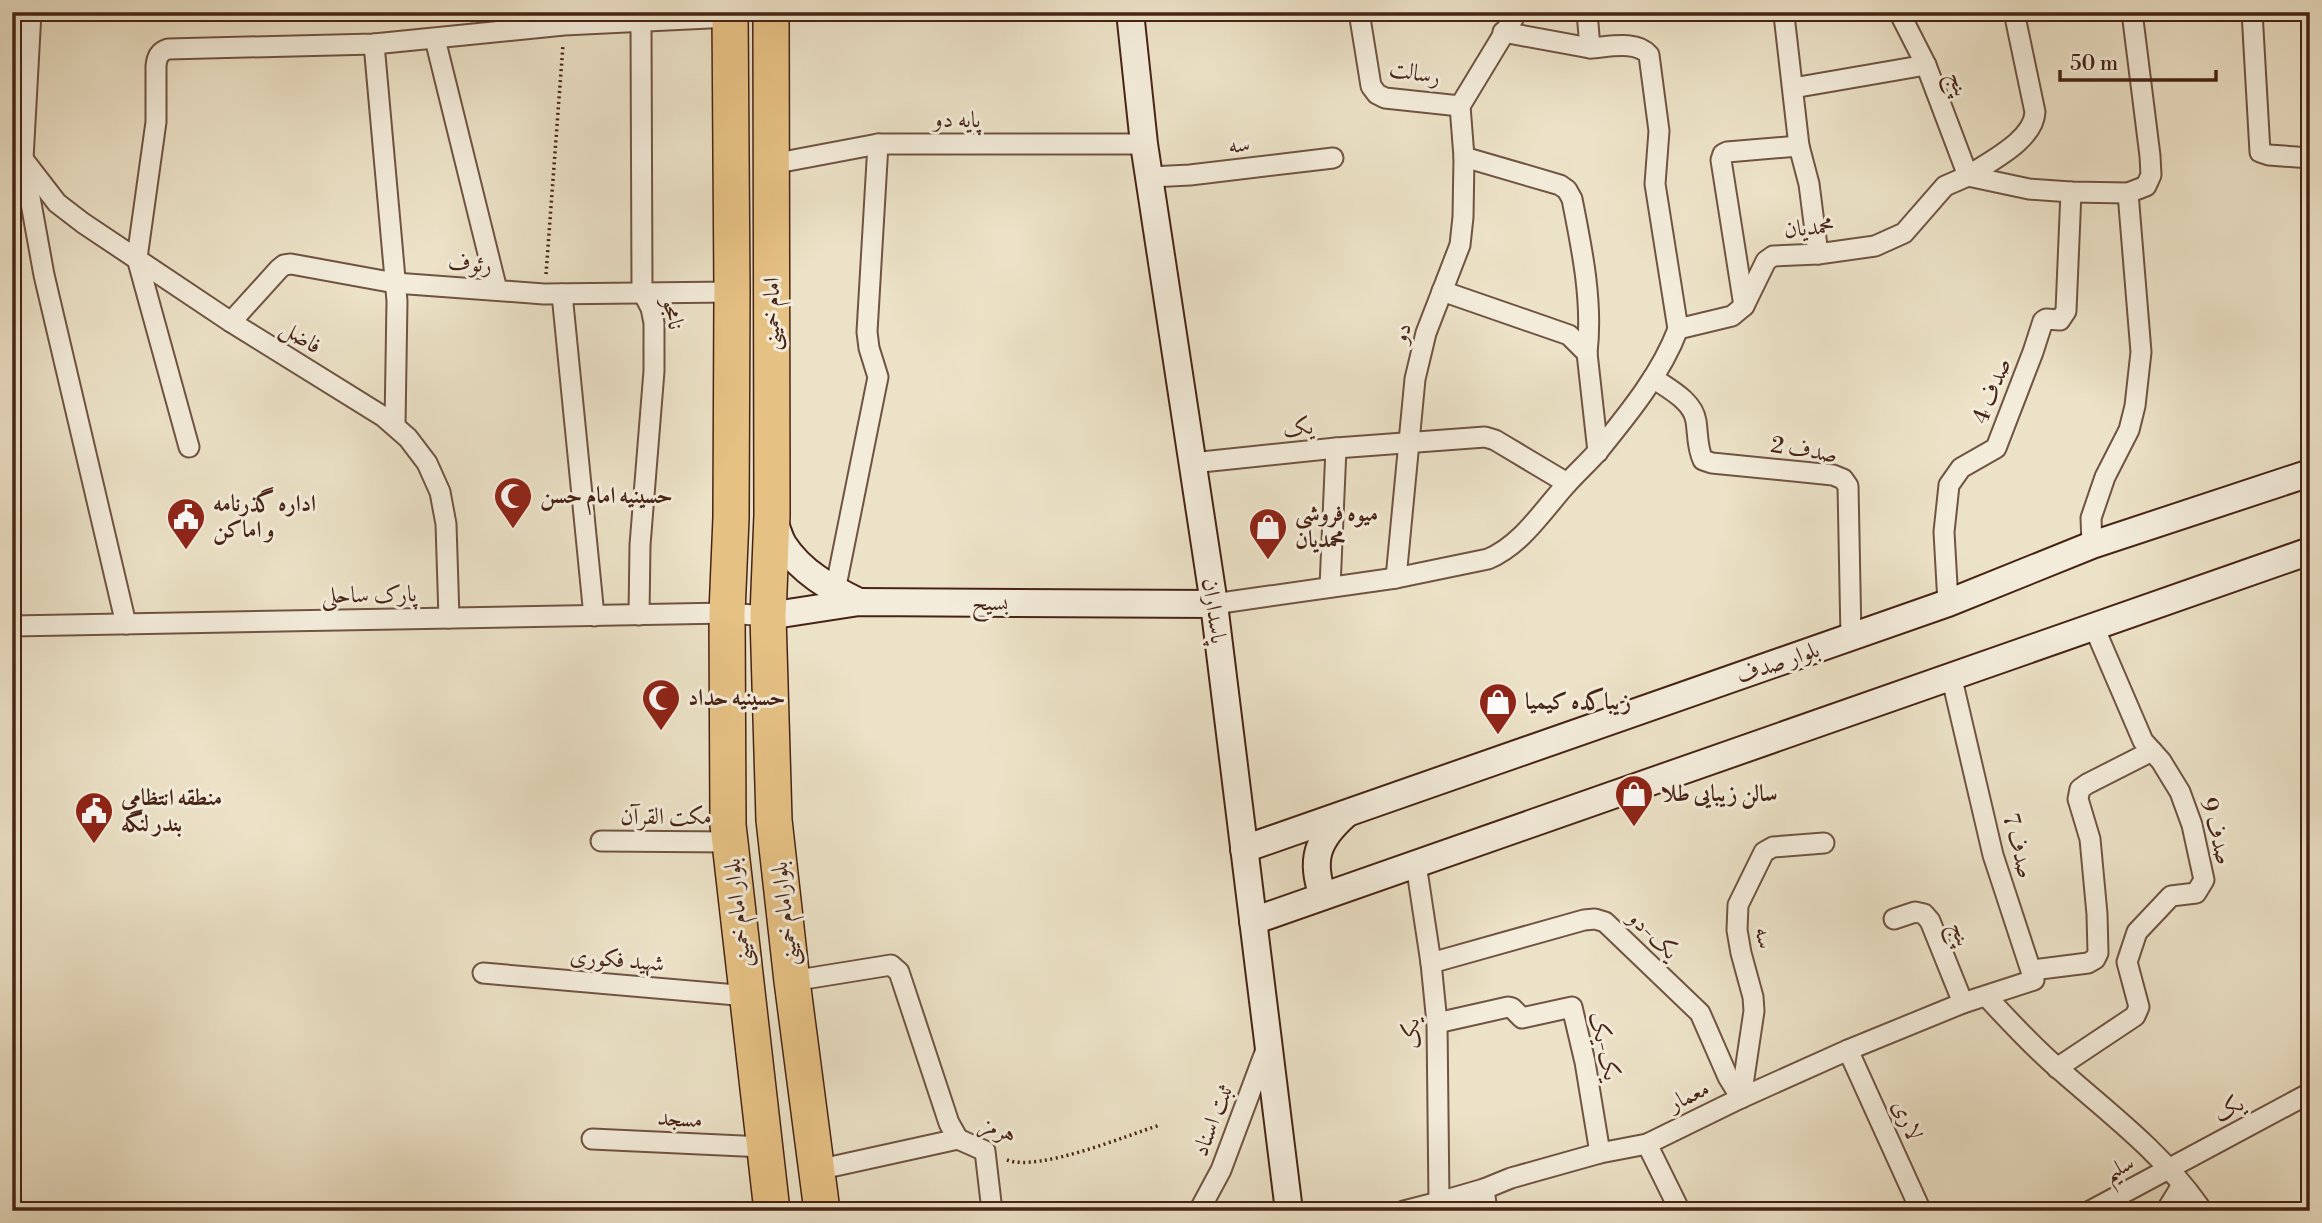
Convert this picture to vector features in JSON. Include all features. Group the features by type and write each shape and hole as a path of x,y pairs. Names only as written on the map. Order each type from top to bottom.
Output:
{"highway":[{"name":"امام خمینی","path":"768,617 772,514 771,12"},
{"name":"امام خمینی","path":"727,613 731,518 730,15"},
{"name":"بلوار امام خمینی","path":"727,613 730,842 772,1211"},
{"name":"بلوارامام خمینی","path":"768,617 774,820 822,1211"}],"street":[{"path":"31,12 18,154 126,624"},
{"name":"پاسداران","path":"1130,12 1144,144 1214,604 1289,1211"},
{"name":"رسالت","path":"1359,12 1371,86 1377,94 1385,98 1460,106 1517,12"},
{"path":"1587,12 1590,48"},
{"name":"پنج","path":"1899,12 1926,65 1968,176"},
{"name":"محمدیان","path":"1744,306 1766,261 1773,256 1818,254 1875,246 1904,233 1945,186 1968,176 2030,131 2035,122 2035,112 2014,12"},
{"path":"1968,176 2029,189 2071,192 2129,193 2146,186 2151,175 2132,12"},
{"path":"2252,12 2260,152 2310,158"},
{"path":"189,447 137,258 156,122 156,66 162,51 374,44 564,25 641,23 730,15"},
{"path":"1784,15 1799,146 1808,184 1818,254"},
{"name":"نامجو","path":"639,615 640,545 654,371 654,323 651,308 642,291 641,23"},
{"path":"1214,604 1395,578 1488,559 1500,554 1514,544 1598,452 1668,356 1678,329 1655,184 1659,131 1649,55 1643,48 1635,46 1590,48 1503,32"},
{"path":"435,39 497,290"},
{"path":"374,44 395,284 395,425"},
{"path":"1793,88 1926,65"},
{"name":"دو","path":"1395,578 1415,379 1426,333 1460,245 1464,158 1460,106"},
{"path":"772,514 783,544 804,568 847,596 878,377 867,332 878,144"},
{"name":"پایه دو","path":"772,164 878,144 1144,144"},
{"path":"1678,329 1732,316 1744,306 1721,160 1727,152 1799,146"},
{"name":"فاضل","path":"18,154 57,203 83,223 231,322 395,425 408,438 427,463 440,492 446,524 449,618"},
{"name":"سه","path":"1150,177 1190,175 1333,158"},
{"path":"1464,158 1560,185 1572,199 1585,272 1587,353 1598,452"},
{"name":"صدف 4","path":"1948,603 1944,532 1949,485 1961,468 1996,448 2043,321 2060,320 2066,312 2071,192"},
{"path":"2092,545 2091,518 2105,477 2129,430 2140,366 2129,193"},
{"name":"رئوف","path":"231,322 284,265 291,264 395,284 553,294 732,292"},
{"path":"1442,291 1569,335 1587,353"},
{"path":"553,294 594,616"},
{"name":"صدف 2","path":"1653,378 1690,405 1695,416 1703,460 1833,475 1843,479 1848,486 1851,637"},
{"name":"یک","path":"1192,463 1336,448 1485,437 1495,440 1567,483"},
{"path":"1330,587 1336,448"},
{"name":"بلوار صدف","path":"1244,849 1948,603 2092,545 2310,473"},
{"path":"1253,921 2310,551"},
{"name":"بسیح","path":"768,617 847,596 1214,604"},
{"name":"پارک ساحلی","path":"12,626 727,613 768,617"},
{"name":"صدف 9","path":"2057,1068 2135,1016 2139,1007 2127,962 2137,932 2168,898 2196,893 2204,880 2192,825 2180,792 2161,761 2143,741 2094,627"},
{"name":"صدف 7","path":"1951,675 1993,855 2032,970"},
{"path":"2152,751 2080,789 2078,799 2090,839 2094,874 2098,953 2095,959 2088,963 2032,970 2034,978 2031,982 1987,997 2057,1068 2139,1137 2171,1168 2200,1211"},
{"path":"1323,896 1317,879 1318,851 1322,840 1347,813"},
{"name":"مکت القرآن","path":"601,841 730,842"},
{"name":"سه","path":"1741,1098 1754,1012 1737,930 1738,905 1764,852 1773,847 1824,843"},
{"name":"یک","path":"1416,864 1437,1023 1439,1202"},
{"name":"پنج","path":"1894,919 1915,912 1924,914 1930,921 1963,1003"},
{"name":"یک-دو","path":"1431,963 1584,920 1605,922 1700,1013 1728,1077 1741,1098"},
{"path":"792,981 891,965 899,972 950,1123 958,1139"},
{"name":"شهید فکوری","path":"483,972 748,996"},
{"name":"معمار","path":"1404,1211 1600,1153 1647,1144 1848,1050 1963,1003 1987,997"},
{"name":"یک-یک","path":"1437,1023 1508,1007 1522,1018 1572,1007 1600,1153"},
{"name":"ثبت اسناد","path":"1199,1211 1221,1170 1268,1044"},
{"name":"لاری","path":"1848,1050 1921,1211"},
{"name":"یک","path":"2171,1168 2310,1093"},
{"name":"مسجد","path":"592,1139 765,1147"},
{"name":"هرمز","path":"817,1170 958,1139 985,1151"},
{"path":"1647,1144 1680,1211"},
{"path":"985,1151 992,1211"},
{"name":"سلیم","path":"2090,1211 2171,1168"},
{"path":"2166,1211 2182,1185"},
{"path":"1484,1189 1487,1211"}],"path":[{"path":"553,294 564,25"},
{"name":"هرمز","path":"985,1151 1012,1162 1031,1163 1056,1158 1160,1125"}],"place":[{"name":"حسینیه امام حسن","path":"513,530"},
{"name":"اداره گذرنامه و اماکن","path":"186,551"},
{"name":"میوه فروشی محمدیان","path":"1268,561"},
{"name":"حسینیه حداد","path":"661,732"},
{"name":"زیباکده کیمیا","path":"1498,736"},
{"name":"سالن زیبایی طلا","path":"1634,828"},
{"name":"منطقه انتظامی بندر لنگه","path":"94,845"}]}
